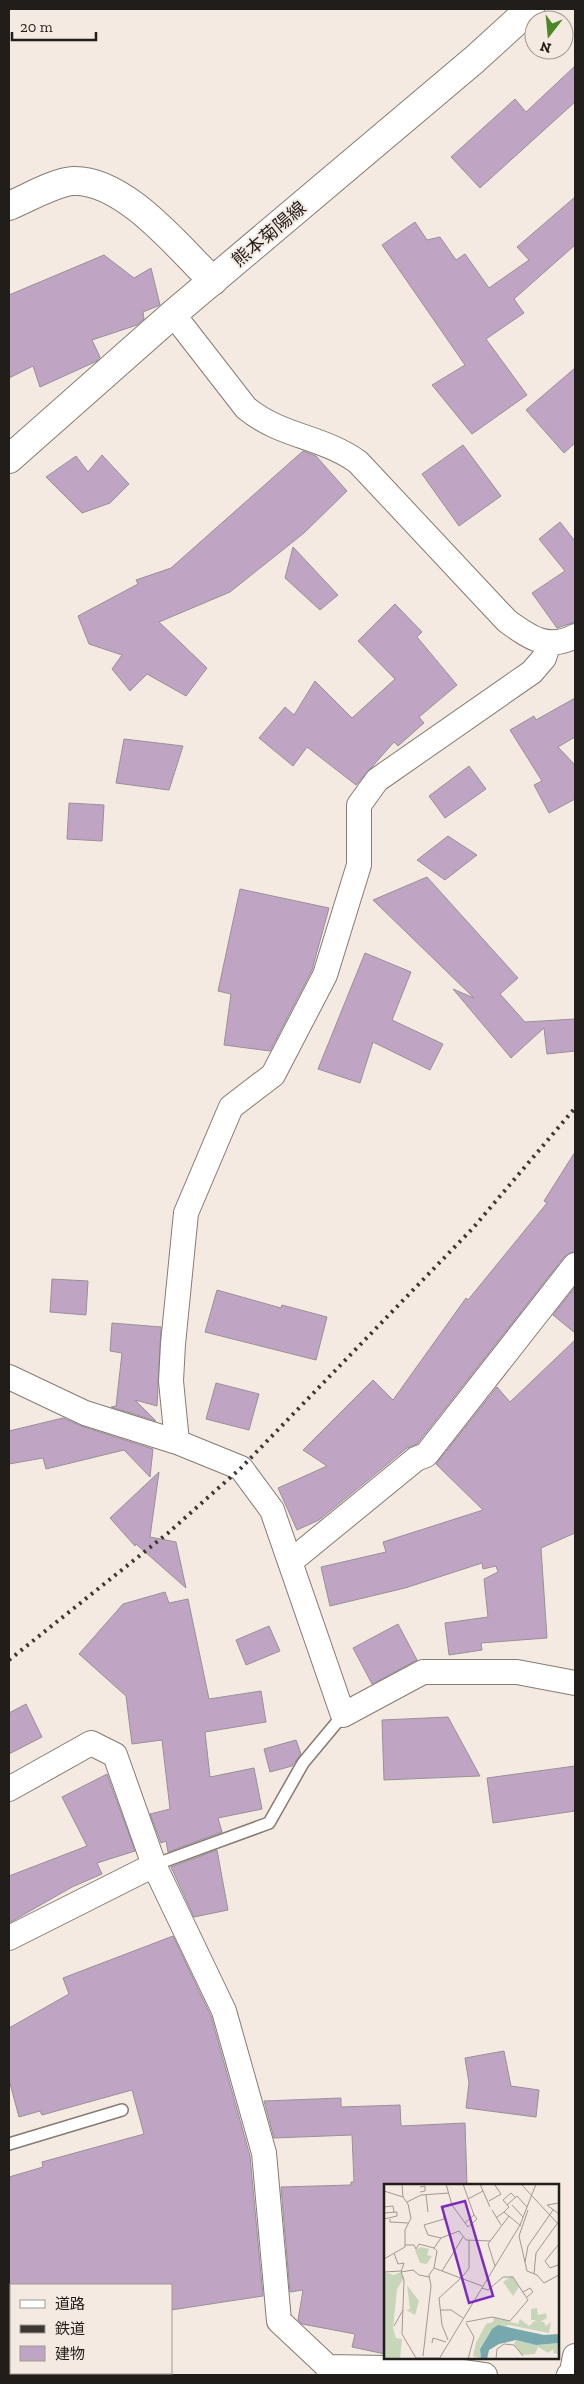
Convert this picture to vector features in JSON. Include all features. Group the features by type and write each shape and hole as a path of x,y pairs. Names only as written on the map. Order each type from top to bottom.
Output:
{"main road":[{"name":"熊本菊陽線","path":"9,459 173,314 474,60 530,9"},
{"path":"9,206 71,181 90,182 106,187 131,201 213,281"}],"street":[{"path":"173,314 246,408 258,418 281,430 342,451 358,462 507,621 532,639 549,643 566,641 575,636"},
{"path":"177,1442 171,1381 172,1353 186,1213 231,1108 273,1075 325,976 359,865 360,805 377,780 532,672 544,658 549,643"},
{"path":"290,1562 416,1459 426,1455 575,1265"},
{"path":"9,1377 86,1413 177,1442 241,1468 272,1510 343,1715 423,1672 517,1672 575,1683"},
{"path":"9,1789 91,1743 115,1755 154,1865 224,2011 264,2153 279,2321 328,2371 444,2369 485,2375"},
{"path":"9,1938 154,1865"},
{"path":"569,2375 572,2372 575,2356"}],"lane":[{"path":"154,1865 269,1824 303,1764 343,1715"},
{"path":"9,2144 122,2110"}],"building":[{"path":"575,66 575,102 480,188 451,157 515,99 526,112"},
{"path":"575,197 575,245 514,299 524,313 486,339 527,395 472,434 432,385 465,365 382,245 415,222 427,240 440,237 456,260 465,254 489,288 529,260 517,247"},
{"path":"104,255 134,278 151,268 160,305 143,312 144,319 137,325 92,340 100,357 97,361 40,387 33,366 9,378 9,295"},
{"path":"575,368 575,443 564,453 526,410"},
{"path":"463,445 501,496 459,526 422,474"},
{"path":"303,451 316,456 347,491 304,533 230,592 159,622 207,668 186,696 147,674 130,691 112,669 122,655 89,644 78,616 138,584 136,580 171,568"},
{"path":"102,455 129,484 110,503 82,513 46,477 76,456 88,472"},
{"path":"560,522 575,541 575,622 557,628 532,593 565,571 539,539"},
{"path":"293,547 338,595 320,610 285,578"},
{"path":"395,604 422,632 417,637 457,685 419,717 424,723 398,746 394,742 356,785 307,747 293,766 259,738 285,707 294,715 315,681 352,718 395,679 358,641"},
{"path":"575,698 575,737 558,747 575,765 575,799 549,813 534,785 542,781 510,730 534,716 536,720"},
{"path":"124,739 183,746 169,790 116,783"},
{"path":"469,766 486,789 445,818 429,796"},
{"path":"69,803 104,805 102,841 67,839"},
{"path":"448,836 477,855 445,880 417,860"},
{"path":"427,877 518,978 500,994 525,1022 575,1019 575,1051 547,1054 544,1028 511,1058 453,989 474,998 373,900"},
{"path":"240,889 329,908 312,970 270,1051 224,1045 231,994 218,991"},
{"path":"365,953 411,972 392,1020 443,1044 430,1070 373,1042 360,1083 318,1069"},
{"path":"575,1152 575,1252 564,1257 417,1444 407,1448 319,1520 297,1530 278,1488 327,1466 303,1450 373,1380 393,1400 466,1298 468,1300 547,1203 544,1201"},
{"path":"52,1279 88,1281 86,1315 50,1312"},
{"path":"575,1287 575,1333 553,1315"},
{"path":"217,1290 281,1308 282,1305 327,1317 316,1360 205,1332"},
{"path":"112,1323 161,1327 157,1406 135,1400 156,1421 111,1407 116,1406 122,1353 110,1351"},
{"path":"575,1340 575,1533 541,1548 547,1638 481,1643 482,1650 449,1655 445,1623 488,1617 484,1579 498,1572 496,1566 483,1569 482,1563 405,1588 330,1606 321,1567 386,1552 383,1542 483,1510 436,1464 497,1387 510,1402"},
{"path":"216,1383 259,1394 249,1430 206,1419"},
{"path":"63,1418 81,1426 153,1449 150,1477 124,1450 46,1469 43,1458 9,1464 9,1431"},
{"path":"159,1472 150,1537 176,1542 186,1588 136,1544 135,1546 110,1518"},
{"path":"165,1592 169,1603 188,1599 209,1699 261,1691 266,1722 205,1732 210,1777 254,1768 262,1809 218,1818 222,1832 168,1852 166,1841 161,1843 150,1814 170,1809 162,1740 132,1744 126,1696 79,1654 123,1604"},
{"path":"398,1624 417,1660 372,1684 353,1648"},
{"path":"269,1626 280,1651 246,1665 236,1640"},
{"path":"26,1704 42,1737 9,1754 9,1713"},
{"path":"448,1717 480,1776 384,1780 382,1720"},
{"path":"296,1740 301,1754 292,1766 270,1772 264,1749"},
{"path":"575,1766 575,1811 493,1823 487,1778"},
{"path":"107,1774 135,1851 97,1863 102,1874 72,1887 9,1923 9,1876 87,1846 62,1797"},
{"path":"217,1850 228,1910 194,1917 171,1867"},
{"path":"173,1936 211,2016 250,2156 263,2296 172,2310 172,2284 9,2285 9,2177 43,2167 42,2162 144,2134 132,2090 42,2115 40,2111 19,2117 9,2080 9,2028 69,1994 63,1978"},
{"path":"504,2051 511,2086 539,2090 536,2117 466,2108 469,2083 465,2058"},
{"path":"341,2098 341,2107 400,2105 401,2126 465,2123 467,2184 384,2184 384,2354 352,2347 355,2334 302,2324 298,2320 303,2290 290,2292 281,2187 351,2185 351,2182 354,2182 352,2135 274,2138 264,2101"}],"railway":[{"path":"9,1660 168,1533 241,1468 473,1228 575,1108"}]}
